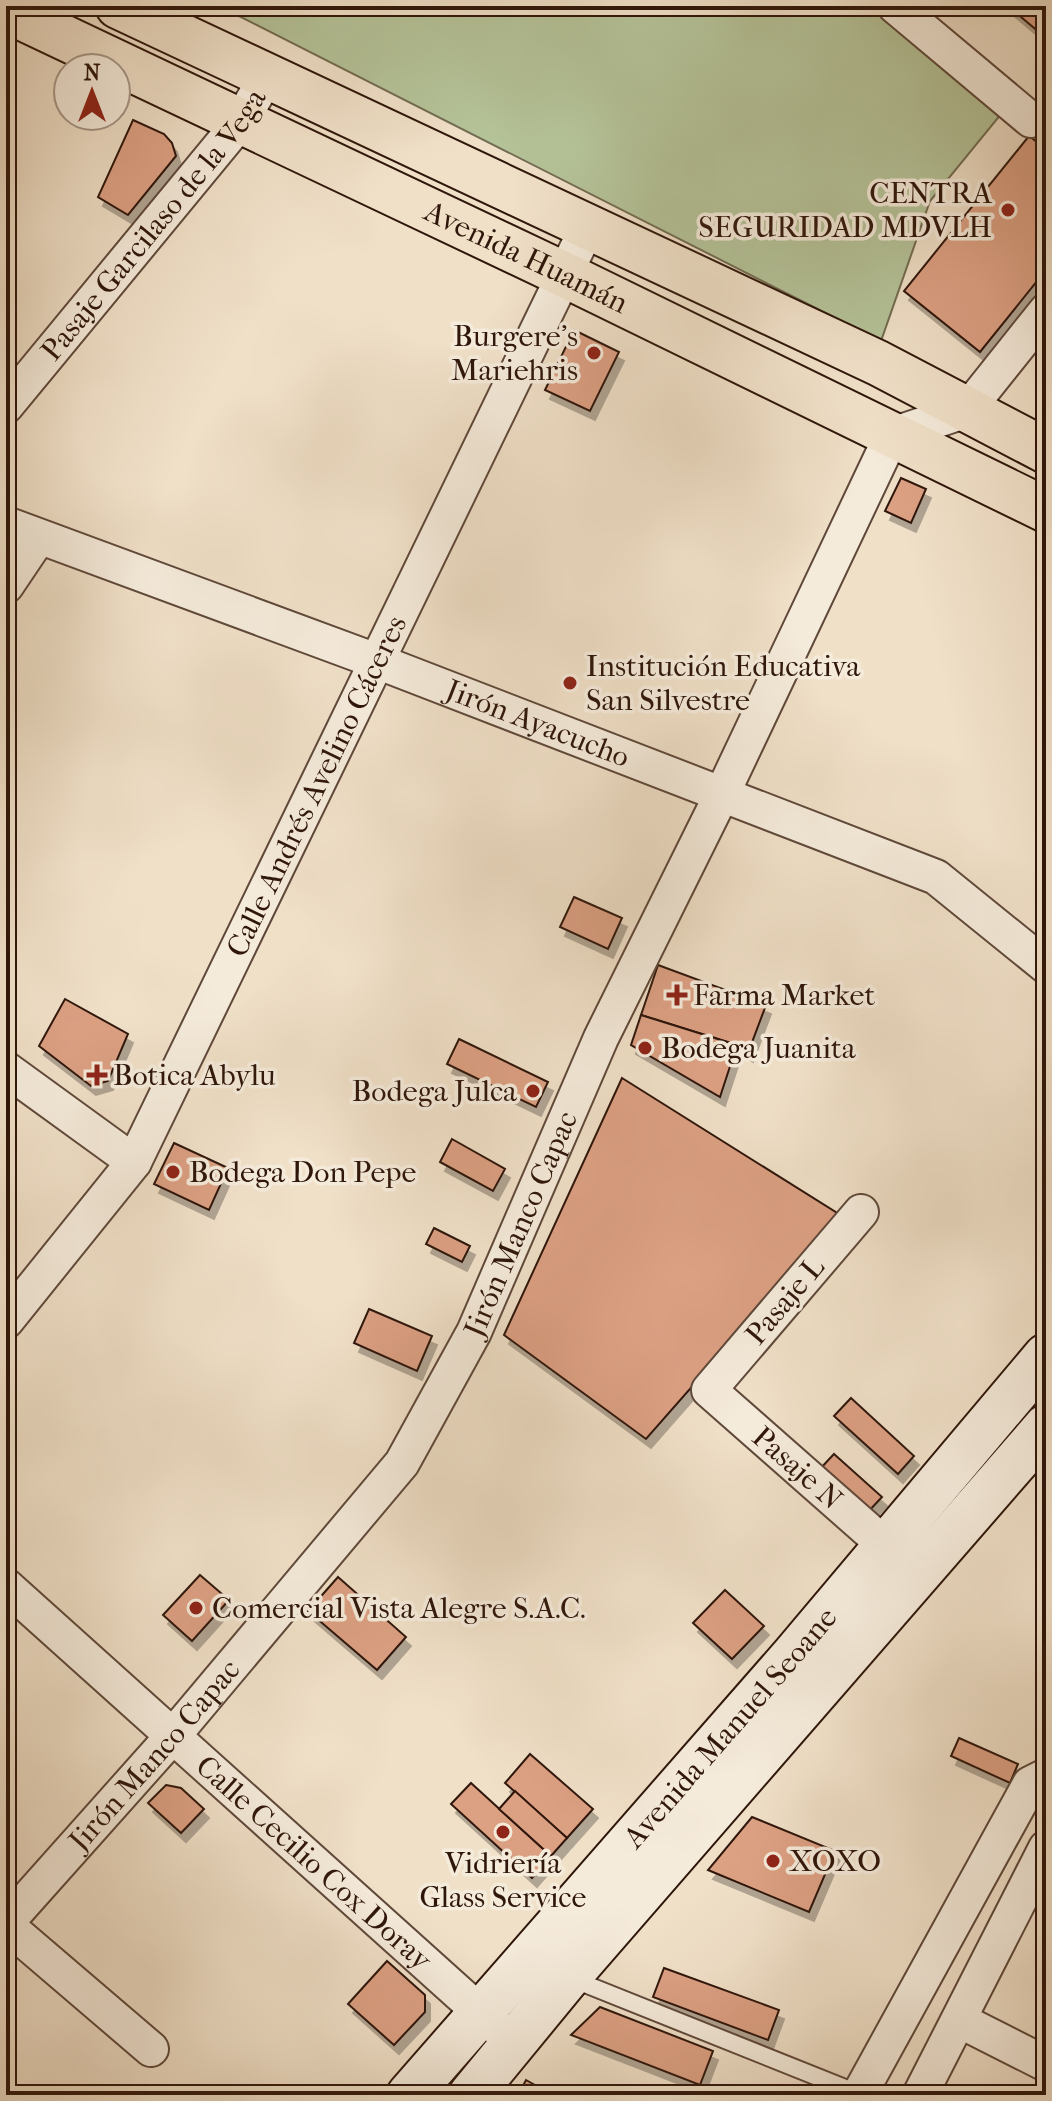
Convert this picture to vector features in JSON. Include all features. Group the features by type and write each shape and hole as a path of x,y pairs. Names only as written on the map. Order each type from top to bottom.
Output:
{"main road":[{"name":"Avenida Huamán","path":"118,6 878,363 1046,451"},
{"name":"Avenida Huamán","path":"6,10 563,274 1046,510"}],"street":[{"path":"895,6 1031,120"},
{"name":"Pasaje Garcilaso de la Vega","path":"6,406 241,121 267,76"},
{"name":"Calle Andrés Avelino Cáceres","path":"6,1321 134,1162 588,226"},
{"path":"892,435 967,410 1046,311"},
{"name":"Jirón Manco Capac","path":"6,1924 171,1738 402,1463 474,1332 601,1038 722,794 892,435"},
{"name":"Jirón Ayacucho","path":"6,524 379,662 936,877 1046,966"},
{"path":"6,586 39,537"},
{"path":"6,1069 134,1162"},
{"name":"Pasaje L","path":"709,1390 861,1212"},
{"name":"Avenida Manuel Seoane","path":"471,2095 568,1977 810,1668 885,1545 1040,1374"},
{"name":"Pasaje N","path":"709,1390 885,1545"},
{"name":"Avenida Manuel Seoane","path":"409,2095 480,2014 810,1668 1046,1427"},
{"name":"Calle Cecilio Cox Doray","path":"6,1586 171,1738 515,2042"},
{"path":"859,2094 1041,1784"},
{"path":"920,2095 1046,1848"},
{"path":"6,1924 151,2049"},
{"path":"959,2020 1046,2064"}],"lane":[{"path":"568,1977 859,2094"}],"green space":[{"path":"219,6 868,6 1002,113 930,201 881,341"}],"building":[{"path":"1008,6 1046,6 1046,38"},
{"path":"133,120 164,134 172,143 176,156 128,215 98,197 128,132 132,132"},
{"name":"CENTRA SEGURIDAD MDVLH","path":"1029,136 1046,149 1046,270 980,352 904,291"},
{"path":"574,330 619,352 590,411 545,390"},
{"path":"901,478 926,489 911,523 885,511"},
{"path":"574,897 622,918 608,949 560,927"},
{"path":"658,965 766,1005 748,1053 737,1045 641,1015"},
{"path":"65,999 128,1034 108,1081 91,1086 39,1046"},
{"path":"641,1015 737,1045 720,1097 631,1045"},
{"path":"459,1039 548,1082 536,1107 447,1064"},
{"path":"622,1078 842,1216 646,1439 504,1335"},
{"path":"452,1139 505,1169 493,1191 440,1162"},
{"path":"174,1143 228,1168 209,1210 154,1184"},
{"path":"434,1228 470,1246 462,1262 426,1244"},
{"path":"369,1309 432,1336 417,1371 354,1343"},
{"path":"851,1398 914,1456 898,1474 834,1416"},
{"path":"834,1454 882,1497 866,1514 819,1470"},
{"name":"Comercial Vista Alegre S.A.C.","path":"200,1575 229,1600 192,1641 163,1615"},
{"path":"338,1577 406,1637 377,1670 308,1611"},
{"path":"725,1590 764,1626 732,1659 693,1623"},
{"path":"959,1738 1018,1764 1010,1783 951,1756"},
{"path":"530,1754 593,1809 567,1838 505,1783"},
{"name":"Vidriería Glass Service","path":"471,1783 551,1856 532,1878 451,1804"},
{"path":"166,1785 181,1788 204,1809 181,1833 148,1803"},
{"path":"515,1791 567,1838 551,1856 499,1809"},
{"name":"XOXO","path":"752,1817 835,1851 809,1912 708,1870"},
{"path":"387,1961 425,1995 425,2012 394,2045 348,2004"},
{"path":"664,1968 779,2010 768,2040 653,1997"},
{"path":"600,2007 713,2051 700,2085 571,2035"},
{"path":"526,2080 553,2095 518,2095"}],"place":[{"name":"CENTRA SEGURIDAD MDVLH","path":"1008,210"},
{"name":"Burgere's Mariehris","path":"594,353"},
{"name":"Institución Educativa San Silvestre","path":"570,683"},
{"name":"Farma Market","path":"677,995"},
{"name":"Bodega Juanita","path":"645,1048"},
{"name":"Botica Abylu","path":"97,1075"},
{"name":"Bodega Julca","path":"533,1091"},
{"name":"Bodega Don Pepe","path":"173,1172"},
{"name":"Comercial Vista Alegre S.A.C.","path":"196,1608"},
{"name":"Vidriería Glass Service","path":"503,1832"},
{"name":"XOXO","path":"773,1861"}]}
